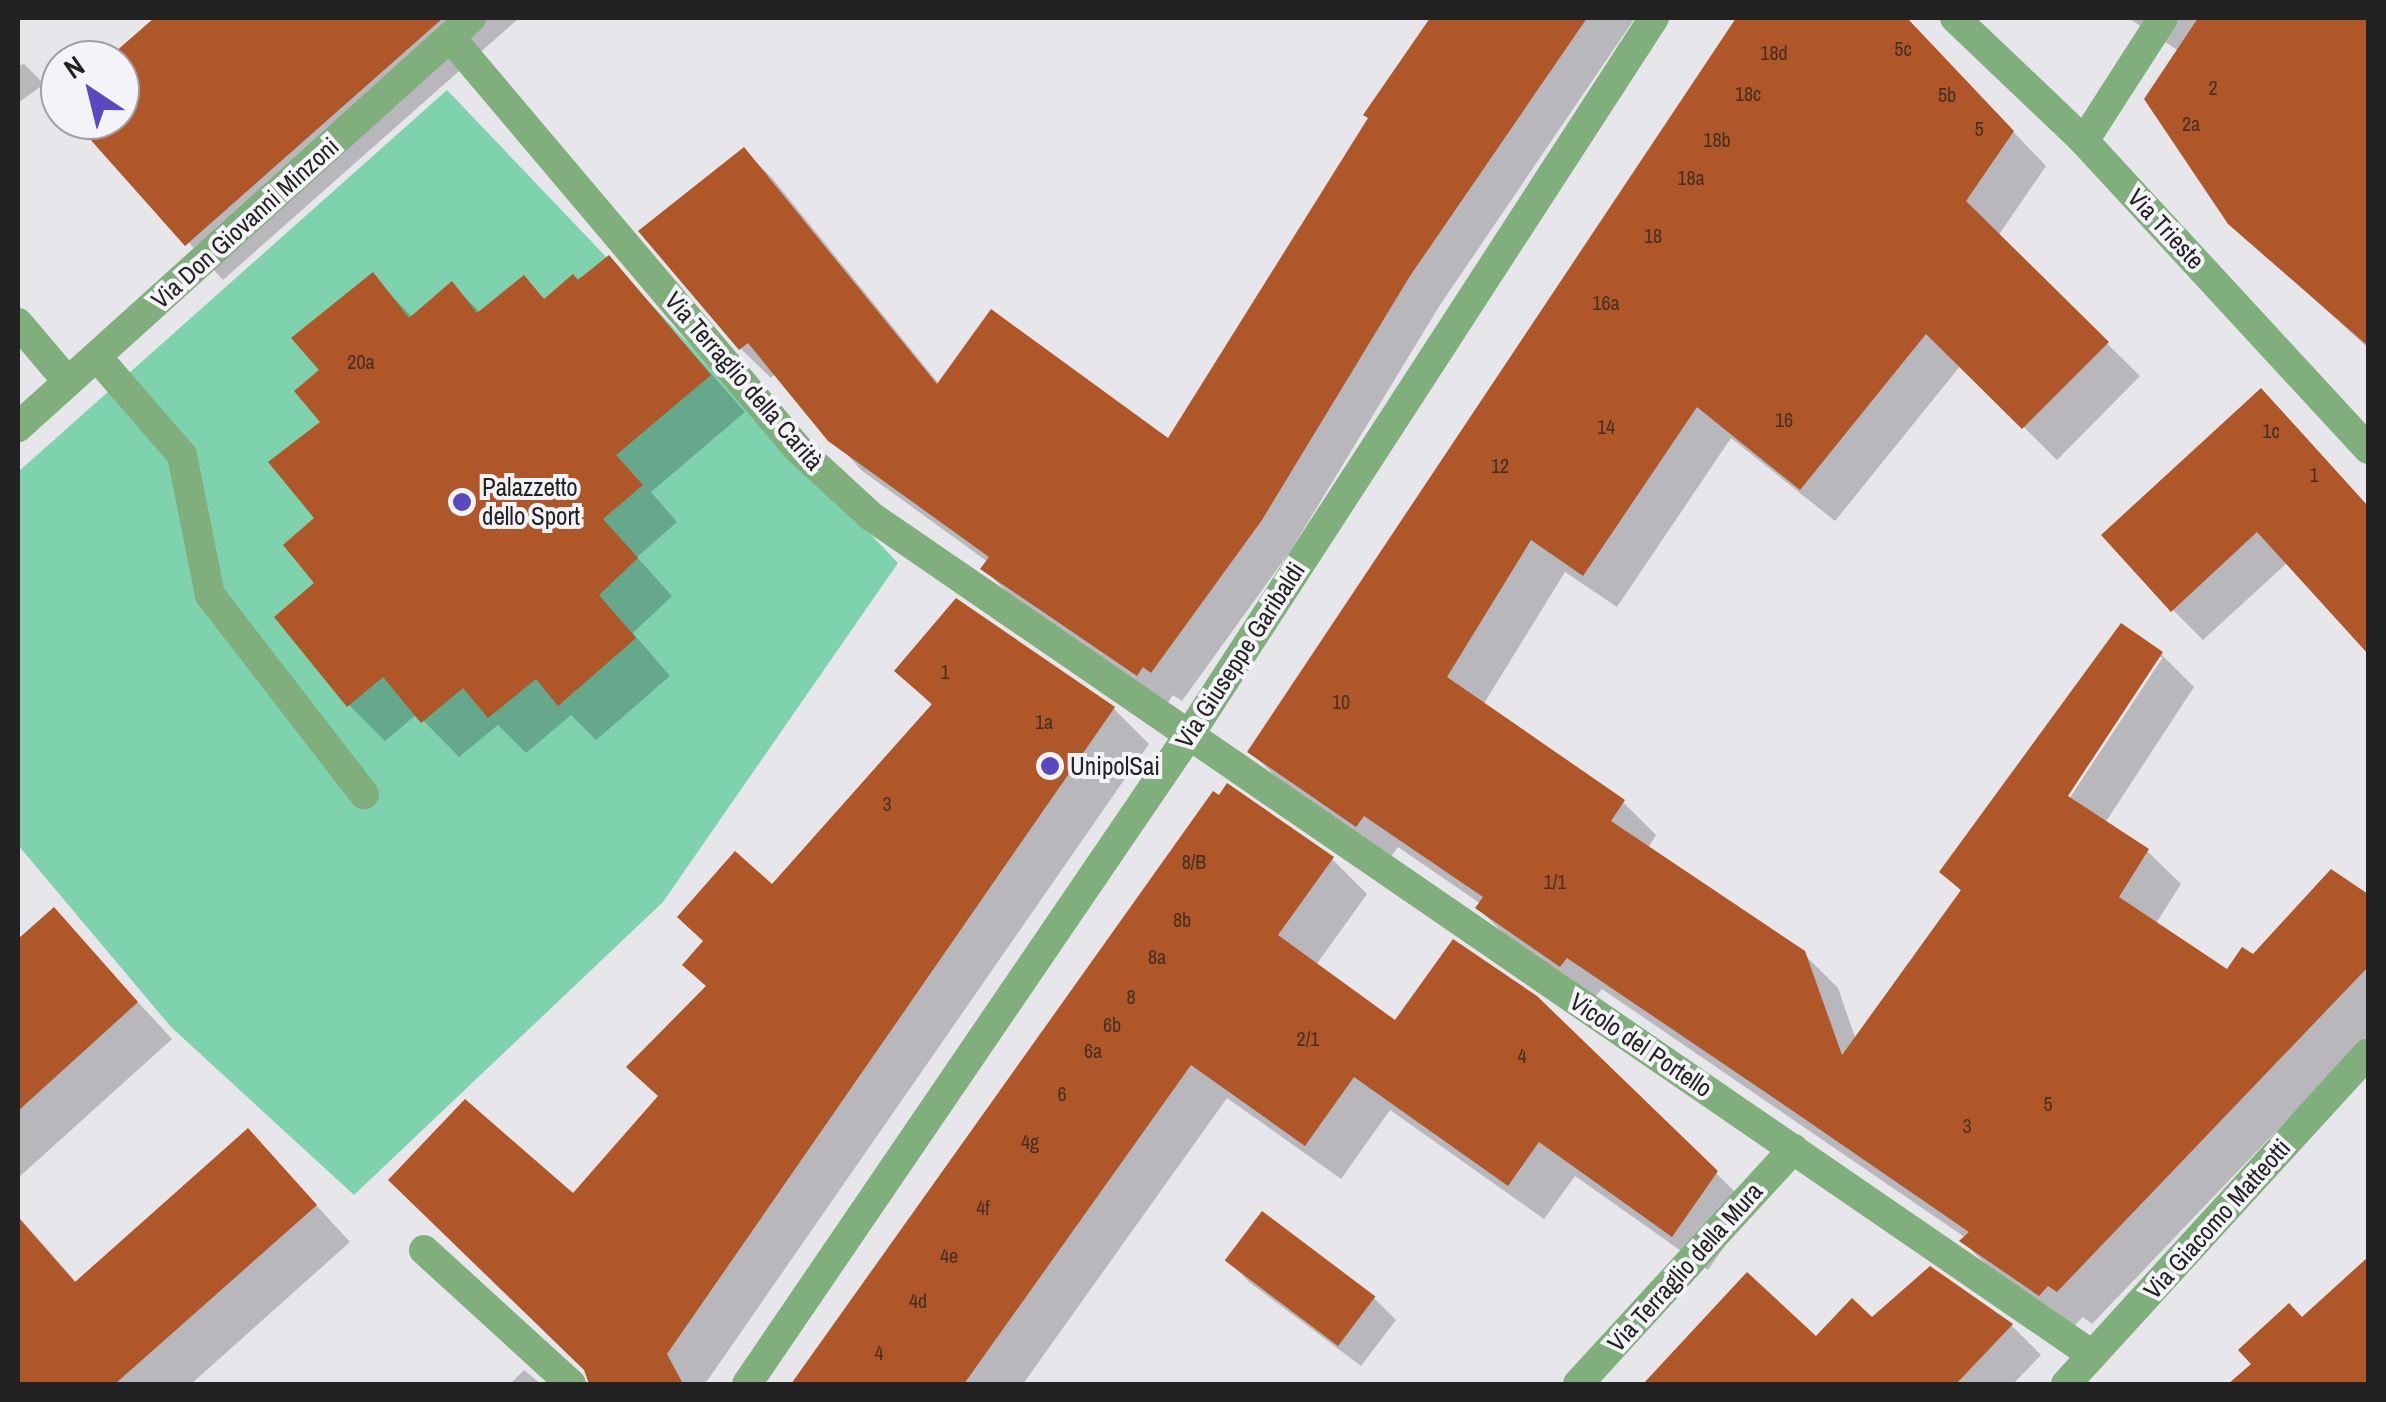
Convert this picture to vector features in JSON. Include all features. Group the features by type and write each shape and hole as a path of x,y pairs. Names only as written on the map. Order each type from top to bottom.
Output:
{"street":[{"name":"Via Giuseppe Garibaldi","path":"747,1384 1189,735 1654,18"},
{"name":"Via Trieste","path":"1955,18 2084,141 2368,449"},
{"path":"2084,141 2164,18"},
{"name":"Via Terraglio della Carità","path":"461,27 798,449 872,517 1189,735"},
{"name":"Via Don Giovanni Minzoni","path":"18,427 461,27"},
{"path":"18,323 68,382"},
{"path":"105,350 182,455 210,594 364,794"},
{"name":"Vicolo del Portello","path":"1189,735 2092,1356"},
{"name":"Via Giacomo Matteotti","path":"2066,1384 2368,1053"},
{"name":"Via Terraglio della Mura","path":"1578,1384 1793,1149"},
{"path":"424,1250 570,1384"}],"green space":[{"path":"447,90 898,563 663,902 354,1195 171,1027 18,845 18,472"}],"building":[{"path":"154,18 443,18 185,246 91,140 140,140 140,40 129,40"},
{"path":"1430,18 1587,18 1410,276 1262,520 1151,673 1143,667 1137,676 980,569 989,557 828,441 748,343 739,350 638,231 744,147 937,384 991,309 1168,438 1368,118 1363,115"},
{"path":"1736,18 1907,18 2014,131 1966,201 2109,342 2022,429 1926,334 1800,490 1697,407 1583,576 1531,540 1447,677 1625,800 1611,821 1805,951 1842,1055 1961,890 1939,872 2121,623 2163,652 2068,796 2149,849 2119,897 2227,969 2242,947 2253,954 2331,869 2368,894 2368,967 2057,1292 2048,1286 2039,1296 1959,1241 1969,1232 1567,958 1560,967 1475,908 1483,897 1364,816 1356,827 1247,752"},
{"path":"2198,18 2368,18 2368,346 2228,224 2144,99"},
{"name":"Palazzetto dello Sport","path":"609,255 711,375 616,455 643,485 603,519 638,558 599,595 636,638 558,706 536,679 488,718 463,688 421,723 383,677 347,707 274,617 314,583 283,545 314,518 268,462 320,422 294,391 319,370 291,338 373,272 409,318 452,281 477,313 524,275 544,299 573,274 578,280"},
{"path":"2261,388 2368,506 2368,654 2257,532 2171,612 2101,535"},
{"path":"956,598 1115,707 667,1354 683,1384 589,1384 584,1370 388,1180 465,1099 573,1193 658,1096 626,1067 706,986 682,965 703,941 677,917 735,851 772,884 932,704 894,671"},
{"path":"1227,783 1334,857 1278,935 1395,1020 1453,939 1537,996 1718,1171 1672,1237 1539,1142 1508,1186 1354,1077 1305,1146 1191,1065 964,1384 791,1384 1213,791 1219,795"},
{"path":"54,907 138,1002 18,1111 18,939"},
{"path":"248,1128 317,1205 115,1384 18,1384 18,1217 75,1282"},
{"path":"1262,1211 1375,1296 1338,1346 1225,1261"},
{"path":"2368,1257 2368,1384 2228,1384 2251,1364 2238,1350 2289,1303 2302,1317"},
{"path":"1930,1266 2013,1324 1956,1384 1643,1384 1747,1272 1816,1336 1852,1298 1872,1317"}],"place":[{"name":"Palazzetto dello Sport","path":"462,502"},
{"name":"UnipolSai","path":"1050,766"}]}
